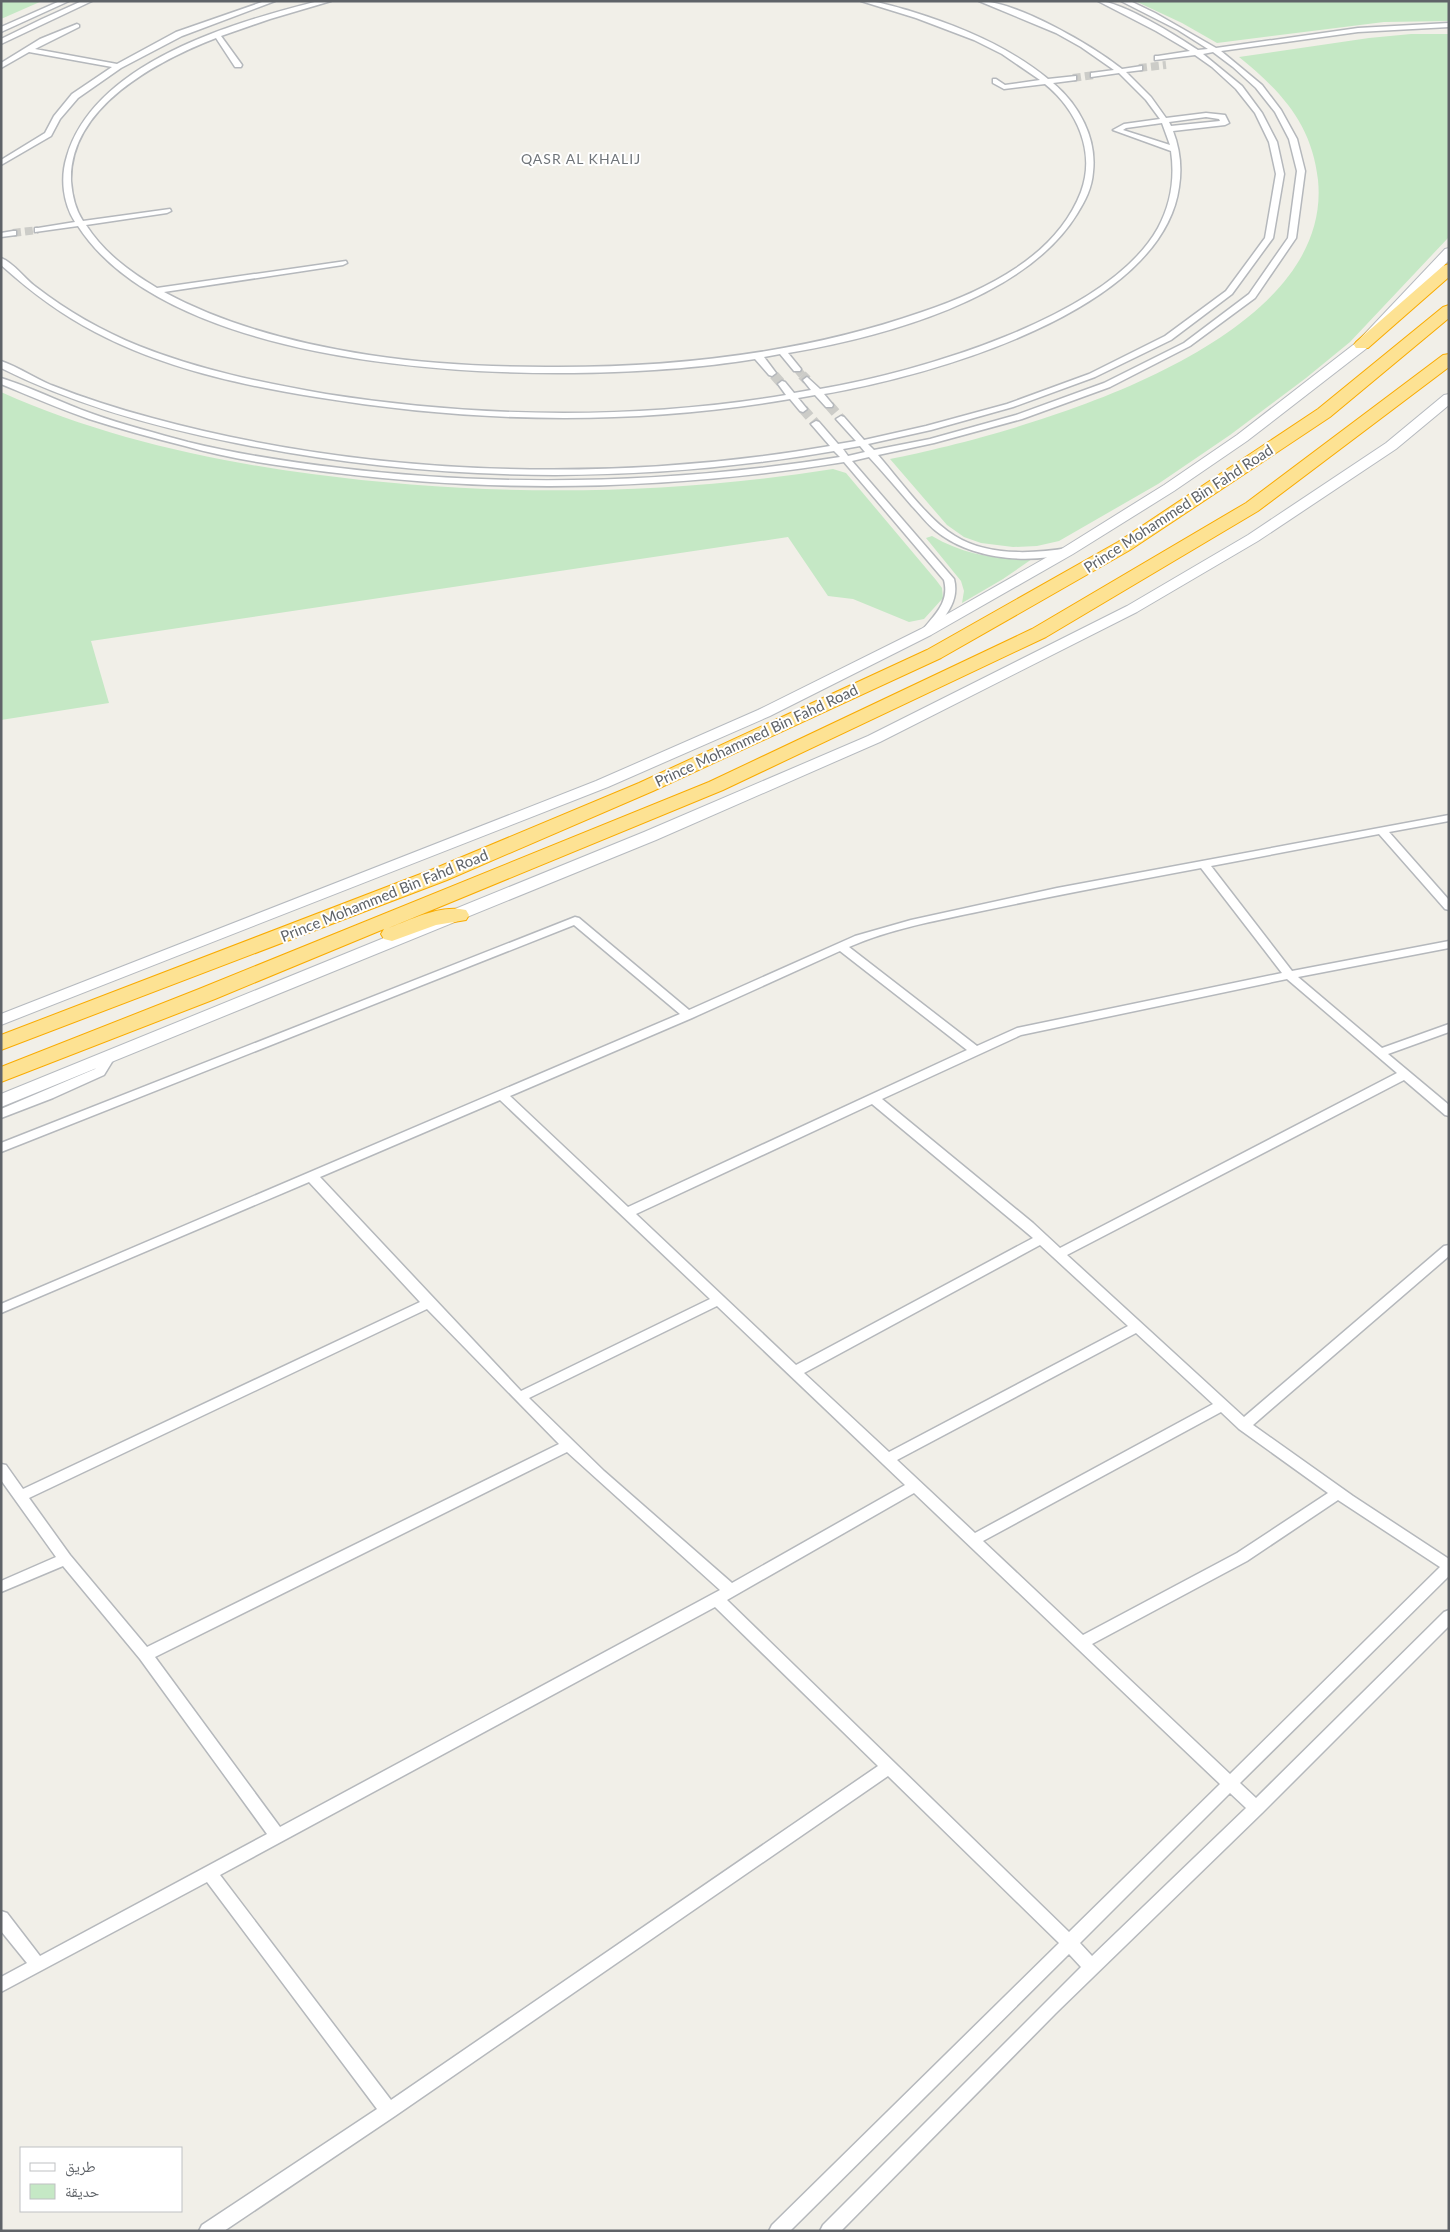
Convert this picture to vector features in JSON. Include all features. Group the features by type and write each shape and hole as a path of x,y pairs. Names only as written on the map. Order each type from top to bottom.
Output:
{"highway":[{"path":"1362,345 1449,269"},
{"name":"Prince Mohammed Bin Fahd Road","path":"1,1043 439,875 646,787 934,654 1124,546 1316,419 1449,310"},
{"name":"Prince Mohammed Bin Fahd Road","path":"1,1075 245,978 716,786 1039,632 1252,507 1449,359"},
{"path":"245,978 282,972 432,919 458,914"}],"main road":[{"path":"1,1020 602,784 764,713 926,632 1068,550 1170,488 1242,438 1362,345 1449,252"},
{"path":"1,1100 650,836 874,739 1132,609 1253,538 1391,446 1449,398"}],"street":[{"path":"1,30 66,1"},
{"path":"1,42 44,20 89,1"},
{"path":"1,163 48,134 57,118 76,96 118,66 179,34 272,1"},
{"path":"328,1 285,12 178,52 120,87 92,114 74,142 65,172 69,200 91,241 110,259 154,291 219,320 281,340 376,359 421,364 490,369 596,370 682,365 757,355 884,327 950,305 1009,275 1023,267 1049,244 1067,224 1079,206 1091,178 1091,160 1084,130 1071,107 1038,75 1004,52 965,34 901,11 864,1"},
{"path":"1,260 22,281 51,303 92,327 126,342 217,374 335,399 439,411 553,415 682,410 818,392 911,371 972,352 1041,323 1102,289 1146,251 1157,237 1165,223 1177,183 1174,149 1169,129 1140,88 1111,64 1081,45 1027,18 982,1"},
{"path":"1,364 78,397 146,420 218,437 286,450 365,461 455,468 602,470 723,462 862,442 976,416 1049,393 1103,371 1158,343 1201,315 1248,270 1262,253 1276,217 1281,189 1274,143 1258,112 1230,79 1196,52 1159,29 1101,1"},
{"path":"1,382 95,419 168,440 276,462 376,474 451,480 545,483 603,482 736,474 847,458 990,426 1066,402 1121,379 1178,350 1222,321 1256,290 1284,257 1293,238 1303,190 1301,167 1295,143 1278,110 1249,77 1223,56 1176,26 1124,1"},
{"path":"1158,58 1358,30 1449,25"},
{"path":"1,66 28,50 77,26"},
{"path":"1358,30 1366,35"},
{"path":"1166,65 1366,35 1449,31"},
{"path":"218,36 238,65"},
{"path":"28,50 118,66"},
{"path":"1086,68 1131,62"},
{"path":"1094,75 1139,68"},
{"path":"1065,71 996,81 1004,87 1073,78"},
{"path":"1169,129 1225,123 1222,117 1206,115 1124,126 1117,130 1174,149"},
{"path":"35,226 165,207"},
{"path":"1,235 8,229"},
{"path":"154,291 343,263"},
{"path":"782,351 797,369"},
{"path":"757,355 772,373"},
{"path":"807,380 829,405"},
{"path":"782,384 803,409"},
{"path":"842,419 936,528 955,541 994,552 1040,554 1068,550"},
{"path":"816,424 949,579 952,589 951,598 941,615 926,632"},
{"path":"1,1309 502,1095 859,938 958,912 1449,818"},
{"path":"1382,830 1449,907"},
{"path":"1204,864 1289,975 1449,1112"},
{"path":"1,1148 575,920 688,1014"},
{"path":"627,1213 1018,1032 1289,975 1449,944"},
{"path":"841,946 976,1051"},
{"path":"1379,1053 1449,1028"},
{"path":"1,1114 100,1072 109,1057"},
{"path":"1058,1254 1405,1074"},
{"path":"502,1095 1231,1782 1256,1808"},
{"path":"778,2231 1449,1566 1339,1493 1244,1425 1042,1238 873,1098"},
{"path":"312,1177 428,1303 520,1397 642,1513 732,1591"},
{"path":"795,1372 1042,1238"},
{"path":"1244,1425 1449,1249"},
{"path":"520,1397 719,1300"},
{"path":"21,1496 428,1303"},
{"path":"888,1459 1137,1327"},
{"path":"974,1540 1222,1406"},
{"path":"146,1655 570,1445"},
{"path":"1,1469 65,1559 146,1655 277,1836"},
{"path":"1,1985 715,1598 732,1591 916,1486"},
{"path":"1082,1642 1242,1557 1339,1493"},
{"path":"1,1587 65,1559"},
{"path":"715,1598 1069,1942 1092,1968"},
{"path":"829,2231 1092,1968 1449,1616"},
{"path":"208,2231 390,2111 889,1768"},
{"path":"209,1872 390,2111"},
{"path":"1,1918 38,1965"}],"green space":[{"path":"1,1 42,1 1,19"},
{"path":"1135,1 1449,1 1449,21 1384,22 1217,43 1182,23"},
{"path":"1411,34 1449,34 1448,238 1350,342 1306,378 1230,435 1158,484 1059,541 1037,546 1013,547 981,543 964,537 947,525 890,459 1012,429 1084,404 1157,373 1223,336 1276,291 1310,239 1318,180 1315,160 1309,142 1292,110 1281,96 1239,57 1369,38"},
{"path":"1,392 38,408 115,434 193,454 312,474 377,481 442,487 508,490 638,489 768,478 833,469 846,473 936,580 942,588 943,598 924,619 909,622 853,599 828,596 788,537 91,641 109,703 1,720"},
{"path":"932,536 956,548 981,555 1032,559 962,603 964,591 961,581 926,538"}],"tunnel":[{"path":"1139,68 1166,65"},
{"path":"1073,78 1094,75"},
{"path":"13,233 38,230"},
{"path":"797,369 803,376"},
{"path":"774,375 782,384"},
{"path":"803,376 807,380"},
{"path":"829,405 841,419"},
{"path":"803,409 816,424"}],"district":[{"name":"QASR AL KHALIJ","path":"581,158"}]}
